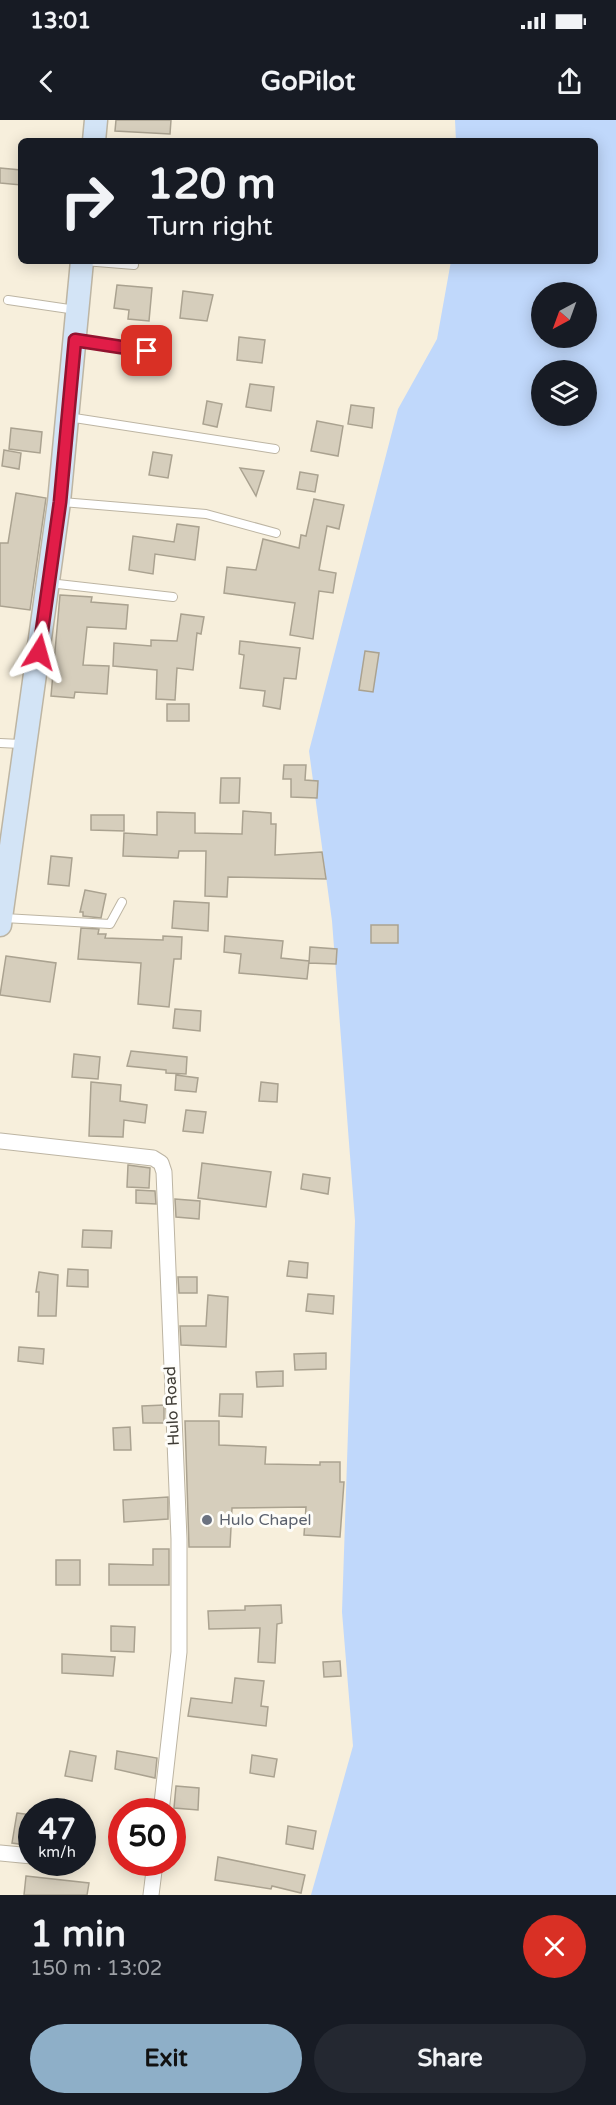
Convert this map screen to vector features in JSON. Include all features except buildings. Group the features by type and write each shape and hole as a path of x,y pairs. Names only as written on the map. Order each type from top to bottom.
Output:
{"main road":[{"path":"94,138 96,120"},
{"path":"1,921 60,502 82,264"}],"street":[{"name":"Hulo Road","path":"0,1141 153,1158 161,1163 164,1172 178,1539 178,1652 162,1798"},
{"path":"0,1853 18,1855"},
{"path":"150,1895 153,1876"}],"lane":[{"path":"121,264 134,265"},
{"path":"8,300 78,310"},
{"path":"75,340 147,351"},
{"path":"68,417 274,449"},
{"path":"60,502 206,514 276,533"},
{"path":"50,583 173,597"},
{"path":"0,743 26,744"},
{"path":"1,921 110,924 122,903"}],"water":[{"path":"455,120 616,120 616,1895 311,1895 353,1746 342,1612 355,1221 332,921 309,751 398,409 437,339 450,264 598,264 598,138 456,138"}],"place":[{"name":"Hulo Chapel","path":"207,1520"}],"route":[{"path":"39,652 60,502 75,340 147,351"}]}
